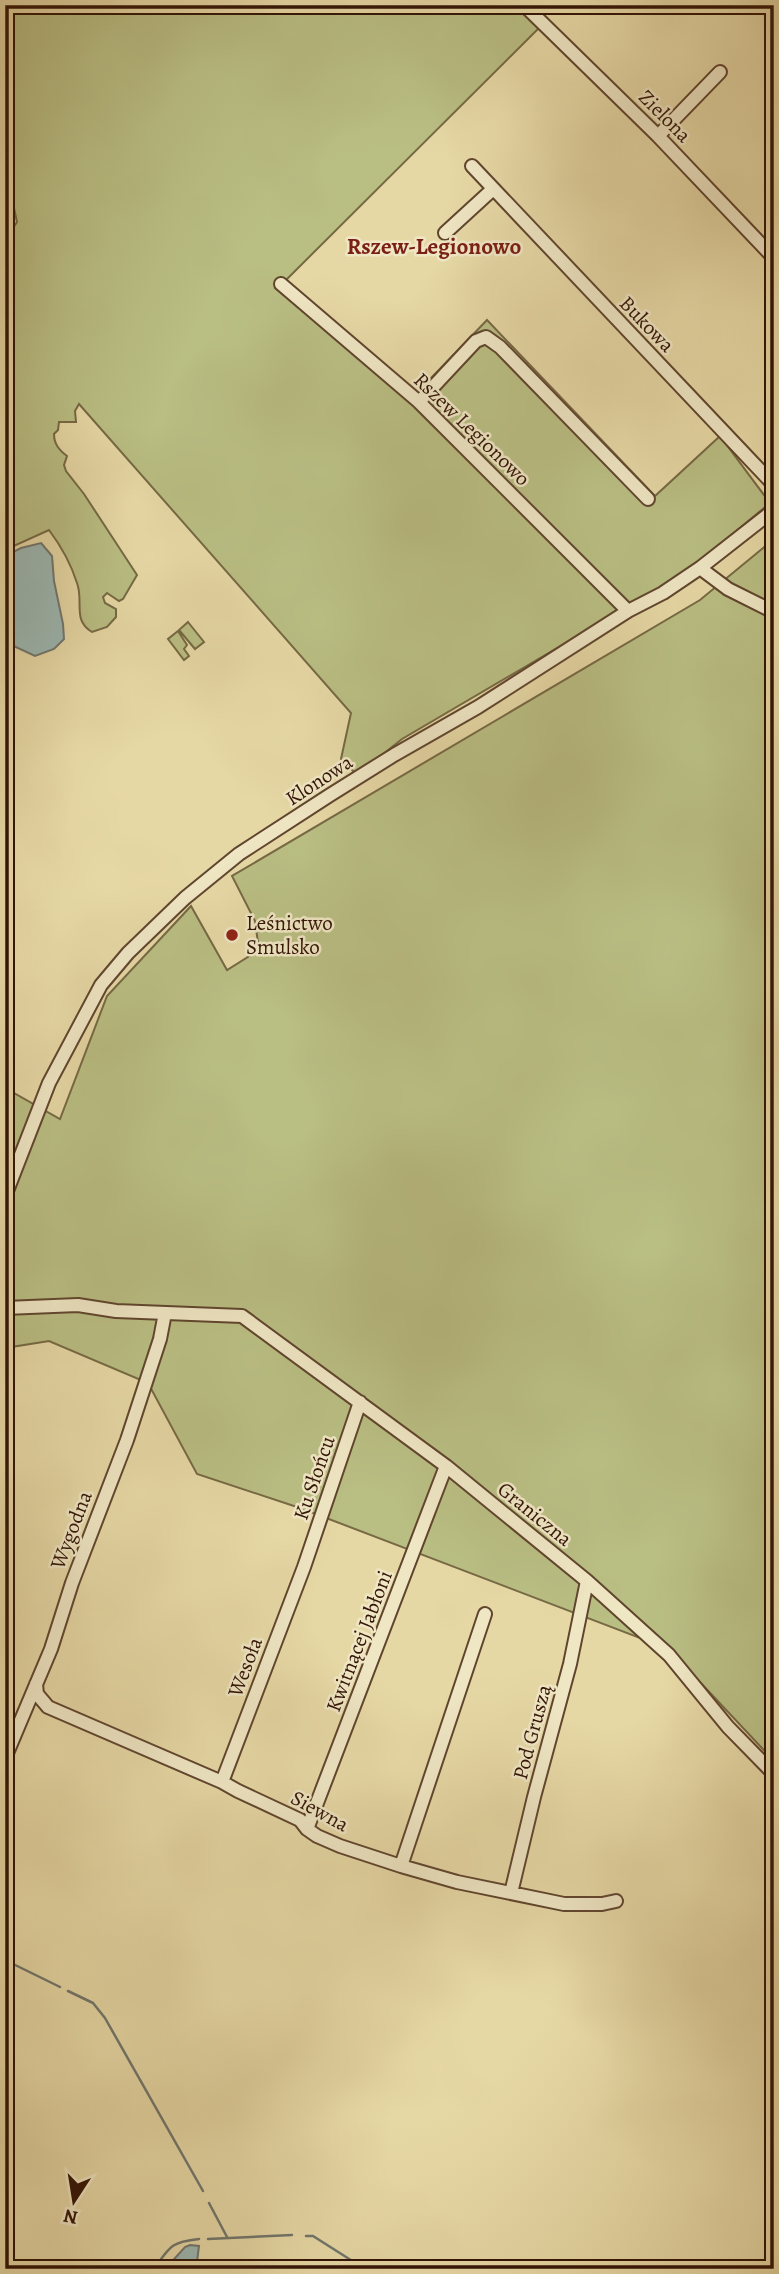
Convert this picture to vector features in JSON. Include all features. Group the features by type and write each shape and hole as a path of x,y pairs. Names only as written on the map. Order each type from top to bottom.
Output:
{"street":[{"name":"Zielona","path":"524,5 658,136 772,254"},
{"path":"658,136 720,72"},
{"name":"Bukowa","path":"472,166 774,485"},
{"path":"445,233 493,189"},
{"name":"Rszew Legionowo","path":"281,284 419,402 628,611"},
{"path":"419,402 477,341 486,337 500,347 648,499"},
{"name":"Klonowa","path":"5,1196 49,1083 102,985 128,953 185,898 239,854 330,794 478,708 628,611 663,593 700,568 774,510"},
{"path":"700,568 727,589 774,612"},
{"path":"5,1308 78,1305 116,1311 165,1313"},
{"name":"Graniczna","path":"165,1313 242,1316 446,1466 587,1581 669,1655 728,1727 774,1774"},
{"name":"Wygodna","path":"5,1758 51,1649 72,1583 127,1440 160,1339 165,1313"},
{"name":"Ku Słońcu","path":"304,1567 360,1402"},
{"name":"Kwitnącej Jabłoni","path":"307,1829 446,1466"},
{"name":"Wesoła","path":"222,1782 304,1567"},
{"name":"Pod Gruszą","path":"511,1893 570,1664 587,1581"},
{"path":"401,1866 485,1614"},
{"name":"Siewna","path":"36,1684 37,1694 48,1707 222,1782 300,1820 307,1829 340,1846 457,1882 564,1904 602,1904 615,1901"}],"green space":[{"path":"5,5 519,5 540,27 275,288 410,400 487,320 655,496 720,436 770,503 687,572 402,739 357,775 341,759 351,713 79,404 75,411 76,422 59,422 58,430 54,434 55,441 67,456 64,465 66,471 137,575 123,599 119,601 107,593 103,597 105,603 116,609 116,617 107,627 92,632 80,616 79,590 72,569 49,530 5,550 5,240 17,222 5,166"},
{"path":"774,539 774,1761 669,1649 300,1508 197,1474 148,1383 49,1341 5,1348 5,1088 60,1119 107,996 191,906 227,970 259,950 255,921 232,876 700,600"},
{"path":"188,622 204,642 195,649 179,630"},
{"path":"178,631 187,645 184,649 189,656 184,660 168,639"}],"water":[{"path":"41,543 52,556 64,639 54,649 35,656 5,642 5,556"},
{"path":"199,2246 197,2262 184,2262 178,2269 165,2269 185,2247"}],"waterway":[{"path":"5,1960 60,1987"},
{"path":"68,1991 93,2003 105,2018 203,2191"},
{"path":"209,2203 227,2237"},
{"path":"208,2239 292,2235"},
{"path":"306,2236 313,2236 365,2269"},
{"path":"154,2269 172,2246 199,2239"}],"place":[{"name":"Leśnictwo Smulsko","path":"232,935"}],"district":[{"name":"Rszew-Legionowo","path":"434,246"}]}
